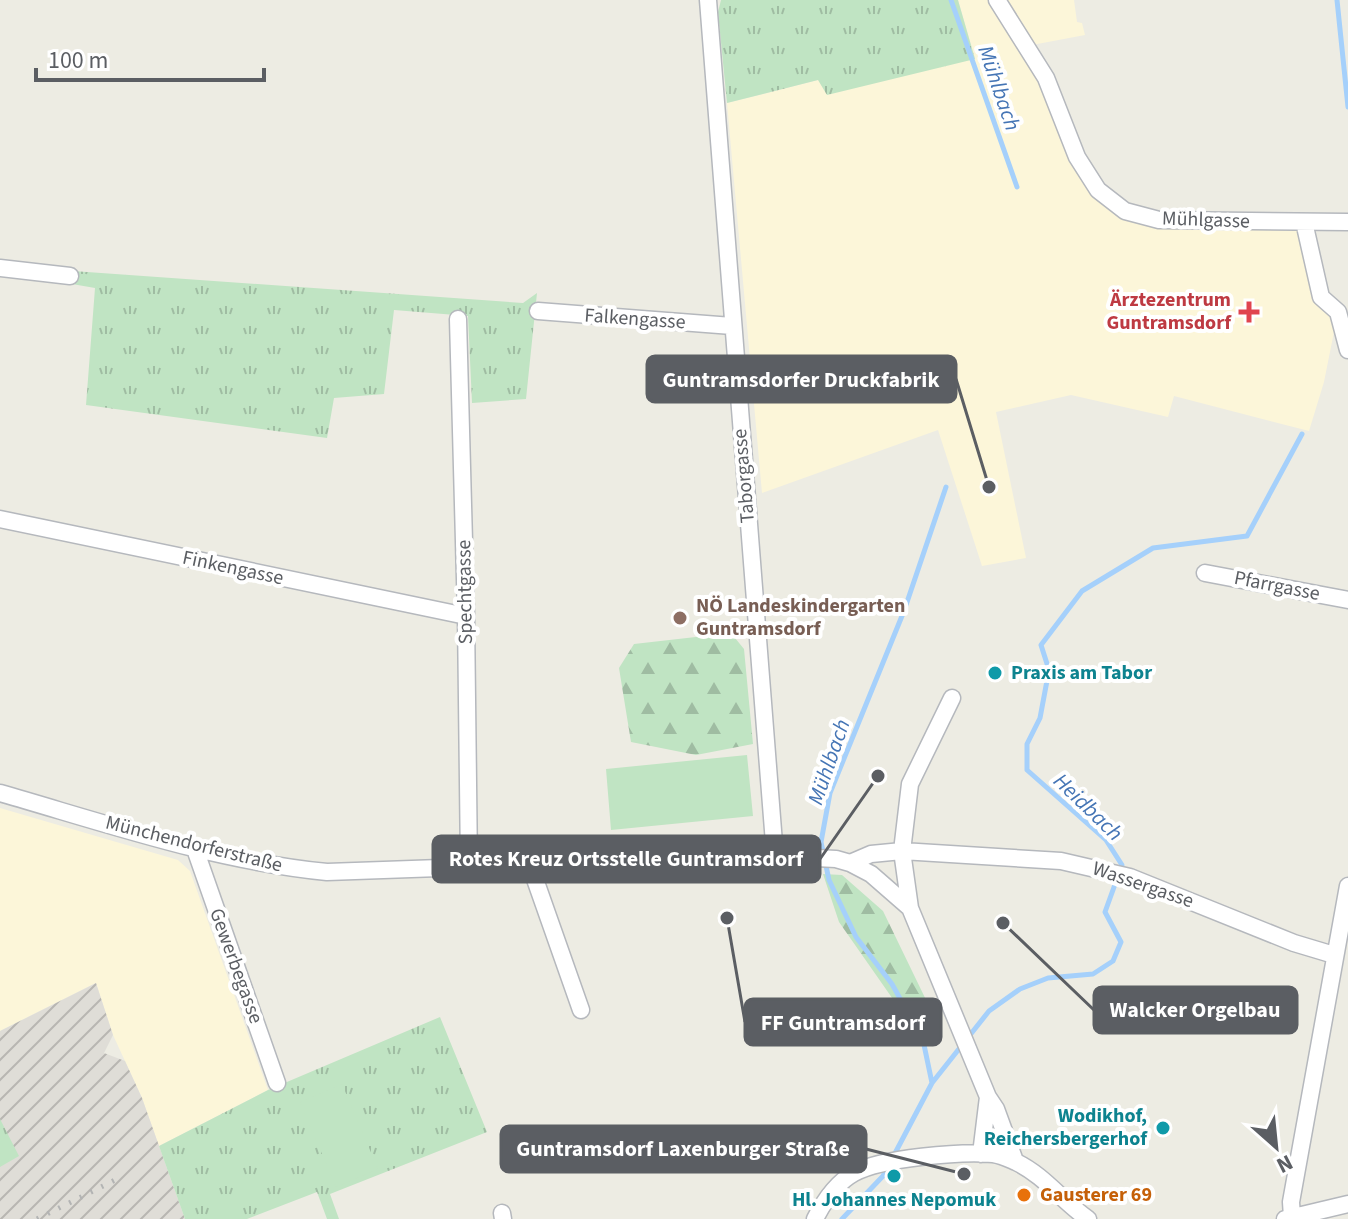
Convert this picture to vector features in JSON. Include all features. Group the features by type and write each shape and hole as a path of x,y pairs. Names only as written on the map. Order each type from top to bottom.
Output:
{"street":[{"name":"Taborgasse","path":"708,0 775,856"},
{"name":"Mühlgasse","path":"997,0 1046,78 1077,157 1098,190 1125,211 1159,220 1306,228 1348,222"},
{"path":"1306,228 1321,297 1338,312 1348,350"},
{"path":"0,268 70,276"},
{"name":"Falkengasse","path":"538,311 732,326"},
{"name":"Spechtgasse","path":"458,319 469,866"},
{"name":"Finkengasse","path":"0,519 466,616"},
{"name":"Pfarrgasse","path":"1205,573 1348,600"},
{"path":"952,698 910,784 902,851 910,908 988,1097 1002,1123 1015,1161"},
{"name":"Münchendorferstraße","path":"0,793 195,849 272,867 327,872 775,856 843,861"},
{"name":"Gewerbegasse","path":"195,849 277,1083"},
{"name":"Wassergasse","path":"843,861 902,851 1061,861 1104,869 1294,943 1334,955"},
{"path":"843,861 871,874 910,908"},
{"path":"530,865 581,1010"},
{"path":"1348,886 1288,1218 1348,1204"},
{"path":"981,1154 988,1097"},
{"path":"815,1219 834,1188 854,1173 874,1165 981,1154 996,1154 1015,1161 1049,1183 1082,1217"}],"shaded area":[{"path":"958,0 1074,0 1077,22 1082,23 1085,35 1032,45 1077,157 1125,211 1304,222 1321,297 1338,312 1324,382 1309,431 1174,396 1168,417 1071,395 996,412 1026,558 982,566 938,430 762,493 727,103 818,80 975,58"},
{"path":"0,808 178,860 190,871 268,1090 159,1146 142,1098 113,1035 96,983 0,1031"},
{"path":"96,983 113,1035 104,1053 125,1061 142,1098 185,1219 0,1219 0,1031"}],"green space":[{"path":"721,0 958,0 975,59 827,95 818,80 727,103 718,12"},
{"path":"73,271 523,303 537,293 526,399 472,403 468,316 394,310 384,394 334,398 327,438 86,405 95,288 72,284"},
{"path":"731,633 744,649 753,744 696,755 631,742 619,668 634,644"},
{"path":"747,755 753,816 611,830 606,769"},
{"path":"823,874 842,875 883,911 928,1004 904,1015 839,922"},
{"path":"440,1017 487,1132 330,1194 339,1219 327,1219 317,1192 247,1219 185,1219 159,1146 268,1090"},
{"path":"342,1084 378,1169 336,1187 300,1102"},
{"path":"0,1119 19,1156 0,1167"}],"waterway":[{"name":"Mühlbach","path":"951,0 1017,187"},
{"name":"Heidbach","path":"1337,0 1348,107"},
{"name":"Heidbach","path":"842,1219 883,1176 932,1083 989,1011 1020,989 1048,978 1093,974 1113,961 1121,942 1105,912 1122,865 1106,840 1027,770 1027,744 1040,718 1049,670 1041,645 1082,591 1153,548 1247,536 1302,434"},
{"name":"Mühlbach","path":"932,1083 923,1040 892,984 856,937 829,880 821,842 830,793 904,611 946,487"}],"railway":[{"path":"37,1219 119,1178"}],"place":[{"name":"Ärztezentrum Guntramsdorf","path":"1249,312"},
{"name":"Guntramsdorfer Druckfabrik","path":"989,487"},
{"name":"NÖ Landeskindergarten Guntramsdorf","path":"680,618"},
{"name":"Praxis am Tabor","path":"995,673"},
{"name":"Rotes Kreuz Ortsstelle Guntramsdorf","path":"878,776"},
{"name":"FF Guntramsdorf","path":"727,918"},
{"name":"Walcker Orgelbau","path":"1003,923"},
{"name":"Wodikhof, Reichersbergerhof","path":"1163,1128"},
{"name":"Guntramsdorf Laxenburger Straße","path":"964,1174"},
{"name":"Hl. Johannes Nepomuk","path":"894,1176"},
{"name":"Gausterer 69","path":"1024,1195"}]}
